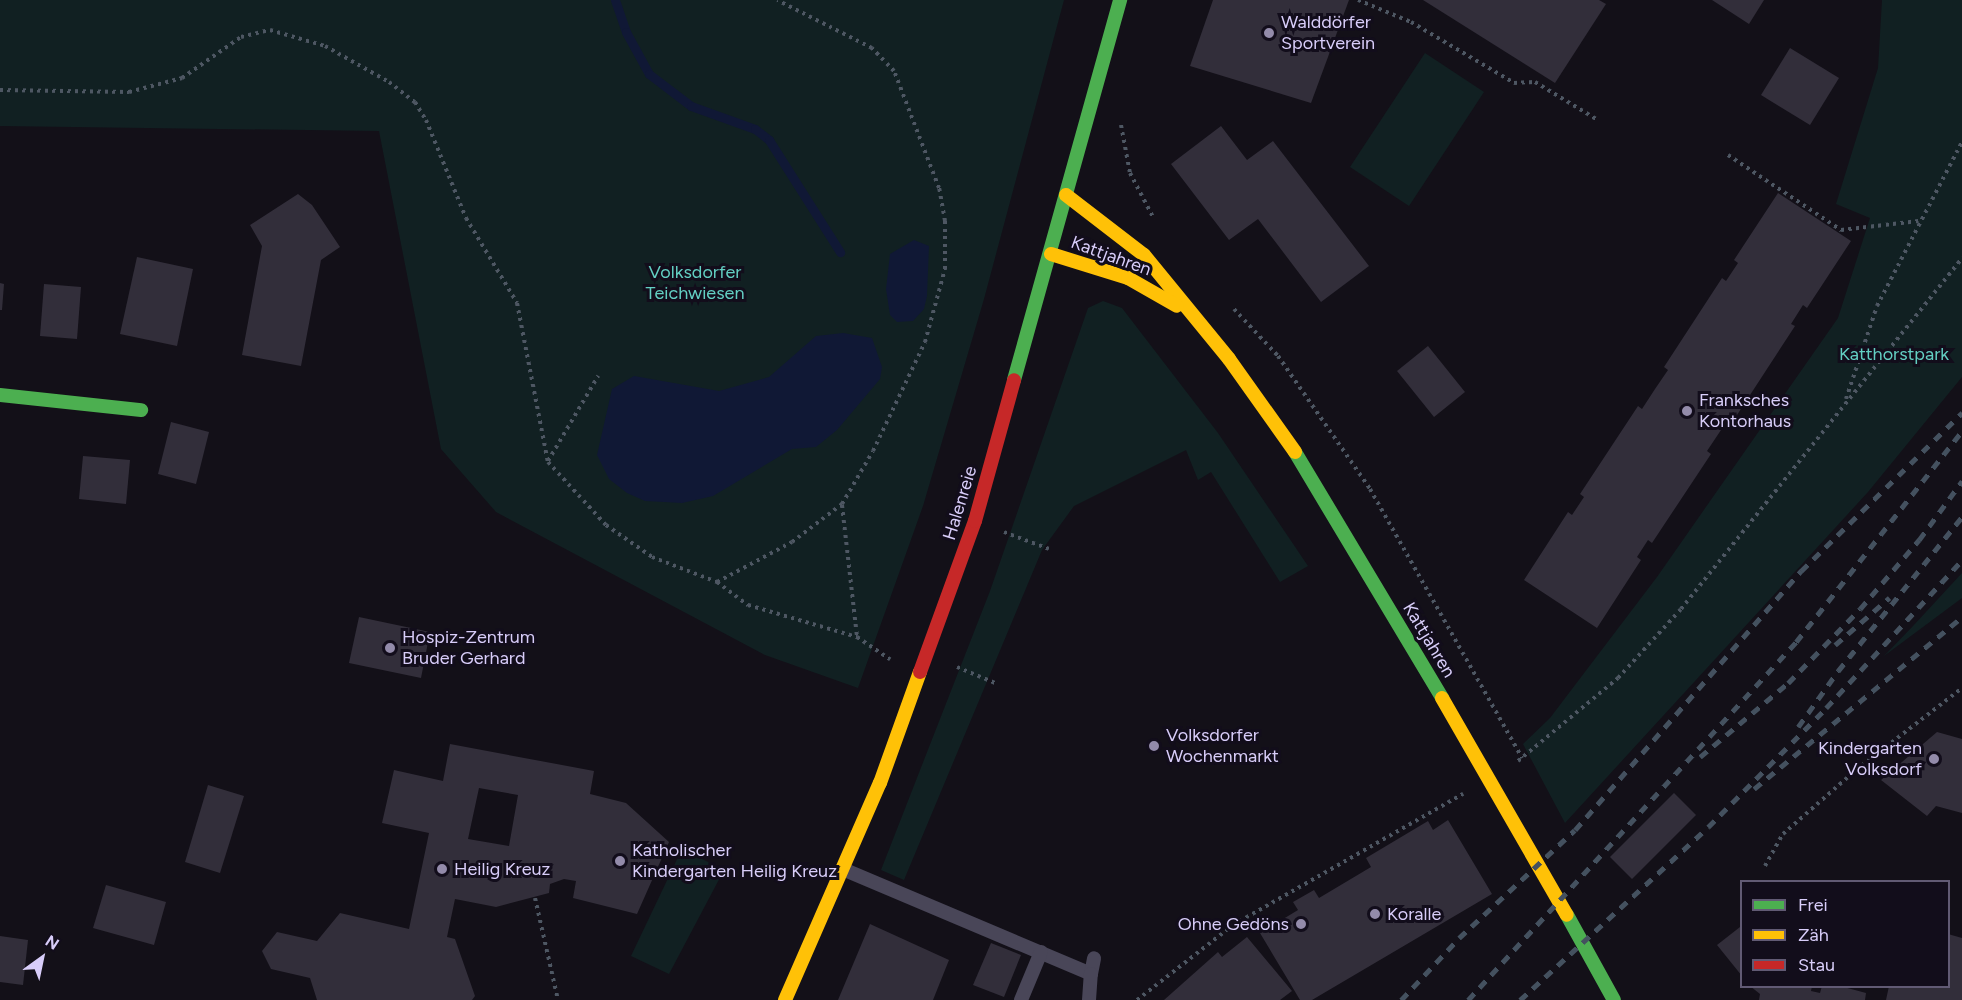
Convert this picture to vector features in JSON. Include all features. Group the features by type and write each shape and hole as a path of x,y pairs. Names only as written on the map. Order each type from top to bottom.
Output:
{"street":[{"name":"Halenreie","path":"785,1000 844,870 929,655 975,521 1051,254 1105,42 1119,0"},
{"name":"Kattjahren","path":"1066,195 1132,243 1160,273 1189,314 1229,359 1301,461 1491,779 1614,1000"},
{"name":"Kattjahren","path":"1051,254 1128,278 1189,314"},
{"path":"0,395 141,410"}],"lane":[{"path":"844,870 1091,974"},
{"path":"1021,1000 1041,952"},
{"path":"1089,1000 1094,958"}],"path":[{"path":"717,582 792,542 842,504 873,452 925,342 943,286 945,221 939,188 905,96 883,56 862,41 777,0"},
{"path":"1358,0 1411,22 1514,83 1535,82 1596,119"},
{"path":"0,90 129,93 182,78 241,37 270,30 325,46 405,92 426,120 466,218 517,303 548,462 606,525 652,557 717,582 748,605 857,637 842,504"},
{"path":"1120,119 1130,173 1155,222"},
{"path":"1845,402 1877,306 1919,221 1962,142"},
{"path":"1728,155 1841,230 1919,221"},
{"path":"1137,1000 1233,926 1491,779 1522,758 1618,678 1673,618 1962,258"},
{"path":"1231,306 1278,356 1370,489 1522,758"},
{"path":"548,462 598,376"},
{"path":"975,521 1049,549"},
{"path":"929,655 995,683"},
{"path":"1765,866 1783,834 1856,770 1962,688"},
{"path":"535,898 558,1000"}],"green space":[{"name":"Volksdorfer Teichwiesen","path":"0,0 1064,0 984,299 923,506 858,688 765,655 496,512 441,449 379,131 0,126"},
{"name":"Katthorstpark","path":"1882,0 1962,0 1962,377 1868,492 1565,823 1523,744 1550,718 1657,577 1838,318 1870,218 1836,204 1878,68"},
{"path":"1425,53 1484,92 1409,206 1350,167"},
{"path":"1103,301 1122,308 1218,433 1308,566 1280,582 1211,472 1198,480 1186,450 1074,506 1042,550 904,880 881,870 990,591 1088,308"},
{"path":"1962,573 1962,598 1884,656 1913,626"},
{"path":"682,849 724,870 669,974 631,956"}],"water":[{"path":"914,240 929,246 927,296 924,309 913,321 897,322 890,315 886,289 890,254"},
{"path":"843,333 872,338 882,367 880,379 837,430 816,447 792,449 713,496 682,503 645,501 627,493 609,479 597,455 612,389 634,376 719,391 769,377 816,336"}],"building":[{"name":"Walddörfer Sportverein","path":"1213,0 1349,0 1311,103 1190,66"},
{"name":"Walddörfer Sportverein","path":"1423,0 1599,0 1606,4 1555,83"},
{"path":"1712,0 1764,0 1749,24"},
{"path":"1790,48 1839,78 1810,125 1761,95"},
{"path":"1221,126 1247,160 1273,141 1369,266 1321,302 1258,219 1229,240 1171,164"},
{"name":"Franksches Kontorhaus","path":"1778,193 1851,241 1807,308 1803,305 1791,324 1795,326 1737,415 1733,412 1707,451 1711,454 1652,543 1648,540 1637,557 1641,560 1597,628 1524,580 1568,512 1572,515 1584,497 1580,494 1638,406 1642,409 1668,370 1664,367 1722,278 1726,281 1738,263 1734,260"},
{"path":"298,194 312,205 340,247 321,260 301,366 242,355 262,246 250,225"},
{"path":"137,257 193,269 177,346 120,334"},
{"path":"0,283 4,284 2,310 0,310"},
{"path":"44,284 81,287 77,339 40,336"},
{"path":"1428,346 1465,392 1434,417 1397,371"},
{"path":"171,422 209,432 196,484 158,474"},
{"path":"83,456 130,460 126,504 79,499"},
{"name":"Hospiz-Zentrum Bruder Gerhard","path":"359,617 430,632 421,678 349,663"},
{"name":"Kindergarten Volksdorf","path":"1937,732 1962,739 1962,813 1936,806 1927,816 1881,780"},
{"path":"450,744 594,771 590,794 626,803 669,842 637,914 573,898 576,881 564,879 550,884 549,893 496,907 455,899 447,937 455,939 475,996 472,1000 317,1000 310,978 271,969 262,951 277,932 317,941 340,913 409,929 429,833 382,823 394,770 443,781","holes":["479,788 518,795 509,846 468,839"]},
{"path":"208,785 244,796 220,873 185,862"},
{"path":"1674,793 1696,815 1632,879 1610,857"},
{"name":"Koralle","path":"1448,820 1492,894 1312,1000 1300,1000 1260,933 1298,910 1293,902 1314,890 1319,898 1371,867 1366,858 1428,821 1433,830"},
{"path":"106,885 166,902 154,945 93,928"},
{"path":"870,924 949,960 933,1000 838,1000"},
{"path":"1740,927 1740,974 1717,945"},
{"path":"1950,935 1962,938 1962,1000 1886,1000 1889,988 1950,988"},
{"path":"0,936 28,940 23,985 0,982"},
{"path":"1247,937 1292,991 1280,1000 1164,1000 1218,952 1222,957"},
{"path":"991,943 1021,955 1004,997 973,985"},
{"path":"1752,988 1812,988 1811,991 1820,993 1821,988 1847,988 1866,993 1865,1000 1759,1000 1760,994"}],"waterway":[{"path":"615,0 626,32 649,74 691,106 755,129 769,140 840,252"}],"railway":[{"path":"1401,1000 1459,938 1575,830 1801,571 1962,413"},
{"path":"1468,1000 1796,642 1962,431"},
{"path":"1700,757 1788,683 1860,609 1919,540 1962,481"},
{"path":"1798,727 1838,671 1962,517"},
{"path":"1520,1000 1708,827 1826,708 1962,560"},
{"path":"1835,645 1889,598"},
{"path":"1754,789 1962,617"}],"traffic: fast":[{"path":"1014,380 1120,0"},
{"path":"0,395 141,410"},
{"path":"1295,452 1442,698"},
{"path":"1567,915 1614,1000"}],"traffic: slow":[{"path":"1066,195 1144,255 1229,359 1295,452"},
{"path":"1051,254 1128,278 1177,306"},
{"path":"785,1000 880,783 920,672"},
{"path":"1442,698 1567,915"}],"traffic: jam":[{"path":"920,672 975,521 1014,380"}],"place":[{"name":"Walddörfer Sportverein","path":"1269,33"},
{"name":"Franksches Kontorhaus","path":"1687,411"},
{"name":"Hospiz-Zentrum Bruder Gerhard","path":"390,648"},
{"name":"Volksdorfer Wochenmarkt","path":"1154,746"},
{"name":"Kindergarten Volksdorf","path":"1934,759"},
{"name":"Katholischer Kindergarten Heilig Kreuz","path":"620,861"},
{"name":"Heilig Kreuz","path":"442,869"},
{"name":"Koralle","path":"1375,914"},
{"name":"Ohne Gedöns","path":"1301,924"}]}
